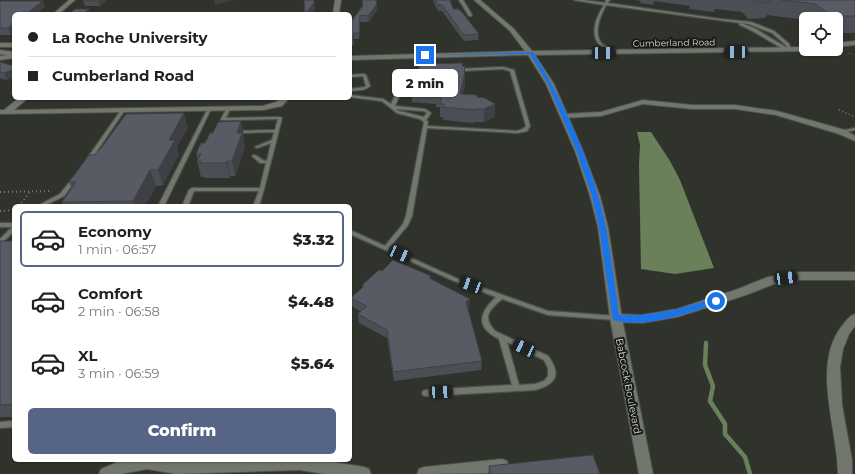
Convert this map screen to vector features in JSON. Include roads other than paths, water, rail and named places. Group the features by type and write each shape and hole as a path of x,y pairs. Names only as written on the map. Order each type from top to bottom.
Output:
{"street":[{"path":"58,12 72,0"},
{"path":"336,12 338,0"},
{"name":"Babcock Boulevard","path":"477,0 504,22 531,53 550,84 579,152 603,227 616,318 646,474"},
{"path":"843,44 855,43"},
{"path":"0,45 12,45"},
{"name":"Cumberland Road","path":"352,58 531,53 799,49"},
{"path":"0,52 12,55"},
{"path":"0,58 12,55"},
{"path":"3,112 21,100"},
{"path":"3,112 268,108 279,104 283,100"},
{"path":"564,116 600,114 643,102 692,107 735,106 777,113 842,132 855,139"},
{"path":"616,318 642,319 677,313 742,292 772,280 800,276 855,276"},
{"path":"845,474 845,460 833,371 837,348 842,334 855,318"},
{"path":"106,474 120,467 147,462 179,468 299,463 324,470 364,474"},
{"path":"424,474 517,464"}],"lane":[{"path":"461,0 470,15"},
{"path":"576,0 604,5 744,22 762,26 779,37 788,45 789,50"},
{"path":"608,0 597,19 596,34 600,44 617,53"},
{"path":"729,21 754,29 769,37 778,45 789,50"},
{"path":"769,37 779,37"},
{"path":"591,53 600,44"},
{"path":"425,127 517,132 525,130 528,126 512,70 503,68 453,70"},
{"path":"392,107 404,77 432,73"},
{"path":"352,76 364,75 368,86 366,88 352,90"},
{"path":"352,96 378,98 402,114 425,119"},
{"path":"386,248 406,224 409,216 425,127 425,119 429,113 425,110 392,107"},
{"path":"162,204 209,109"},
{"path":"221,126 228,109"},
{"path":"85,164 123,110"},
{"path":"223,119 280,118 257,204"},
{"path":"842,132 848,129 855,129"},
{"path":"233,132 276,131"},
{"path":"257,147 274,141"},
{"path":"254,156 262,162 269,162"},
{"path":"44,204 62,195 78,175"},
{"path":"186,204 192,190 262,189"},
{"path":"0,225 12,225"},
{"path":"0,242 12,230"},
{"path":"352,233 456,280 548,312 616,318"},
{"path":"426,393 516,388 544,385 550,380 553,373 551,365 546,358 502,337 487,327 484,321 485,314 488,308 501,296"},
{"path":"502,337 516,388"},
{"path":"0,425 12,424"}],"waterway":[{"path":"706,343 705,365 713,386 710,401 725,424 725,434 745,457 750,474"}]}
